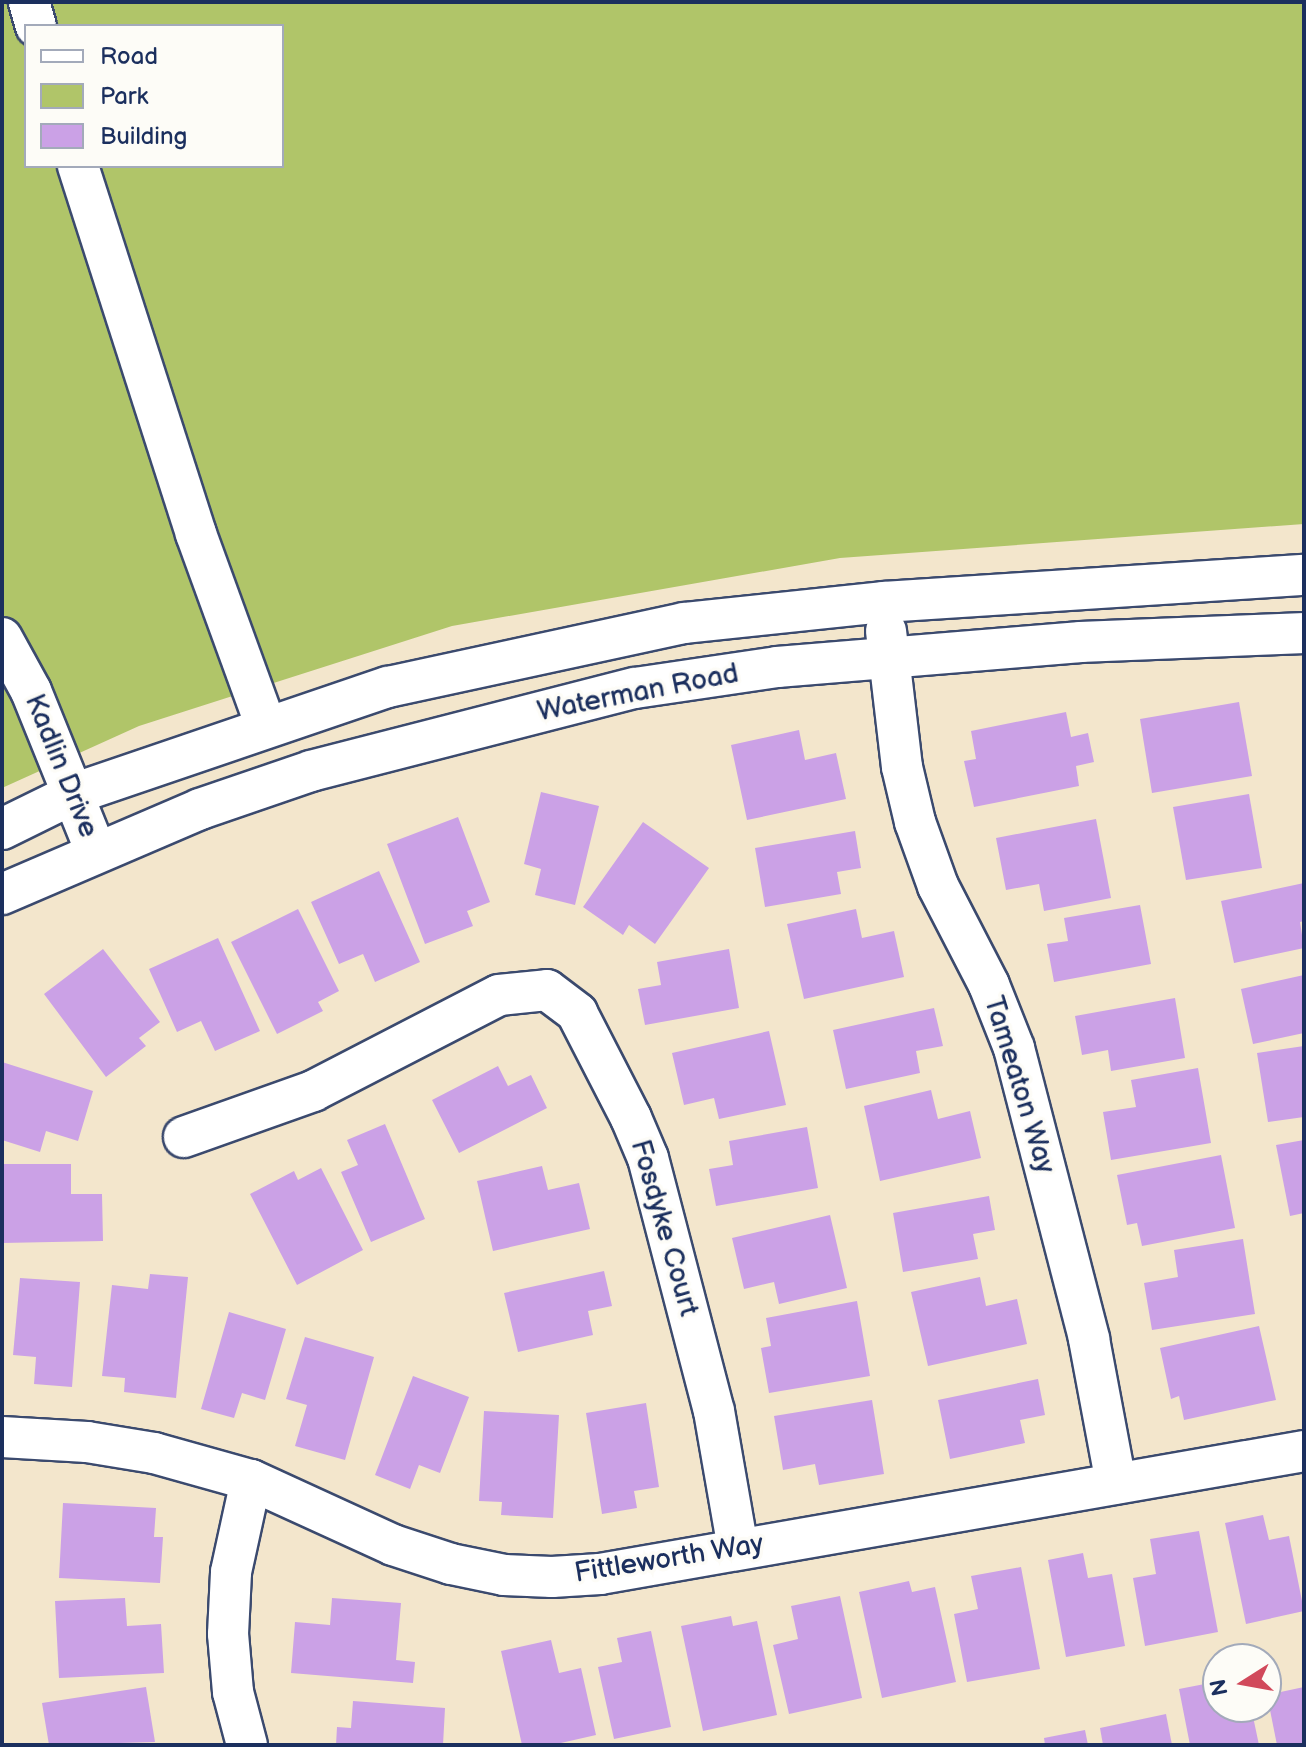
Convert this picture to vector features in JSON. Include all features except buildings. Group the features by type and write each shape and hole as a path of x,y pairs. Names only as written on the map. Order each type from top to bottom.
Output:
{"street":[{"path":"29,2 35,24"},
{"path":"79,168 196,534 266,726"},
{"name":"Waterman Road","path":"2,829 73,794 388,687 684,623 884,602 1304,575"},
{"name":"Tameaton Way","path":"884,602 902,767 915,822 938,886 989,985 1014,1048 1089,1339 1116,1483"},
{"name":"Waterman Road","path":"2,894 200,809 311,771 635,688 777,667 1081,642 1304,633"},
{"name":"Kadlin Drive","path":"2,638 31,691 96,852"},
{"name":"Fosdyke Court","path":"184,1137 313,1091 499,995 547,990 577,1013 648,1158 714,1411 738,1548"},
{"name":"Fittleworth Way","path":"2,1437 87,1442 154,1453 251,1480 393,1545 451,1564 504,1575 600,1574 1304,1451"},
{"path":"247,1745 233,1692 228,1634 231,1572 251,1480"}],"green space":[{"path":"2,2 1304,2 1304,524 840,558 452,626 139,726 2,788"}]}
